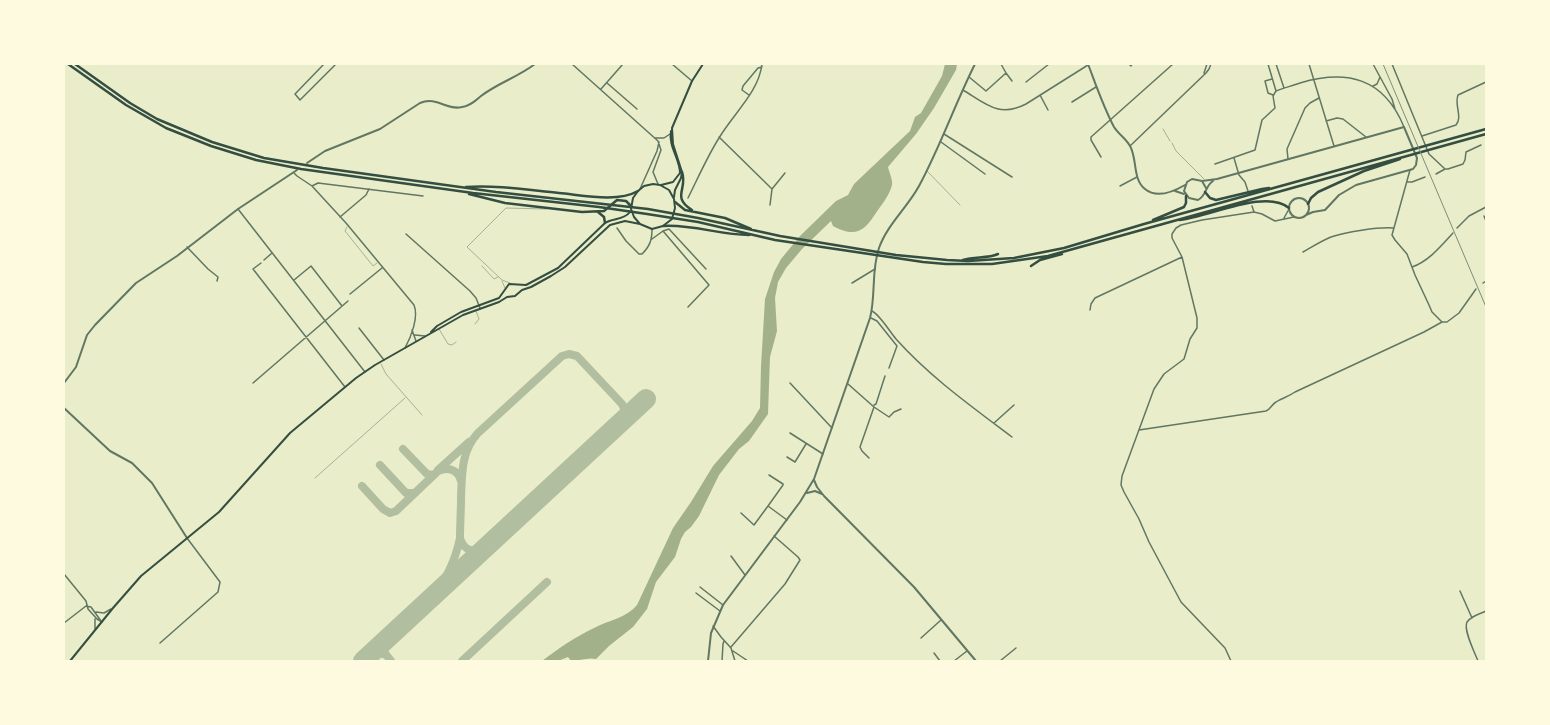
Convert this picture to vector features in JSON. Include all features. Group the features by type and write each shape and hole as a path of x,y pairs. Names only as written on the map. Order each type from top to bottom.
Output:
{"highway":[{"path":"68,64 126,105 159,124 211,146 256,160 301,168 516,199 599,207 698,222 775,240 896,259 946,264 992,264 1022,261 1068,251 1172,220 1486,134"},
{"path":"75,64 130,103 157,119 212,142 276,160 460,187 648,209 698,218 755,231 896,255 961,260 986,260 1036,254 1064,248 1144,224 1486,129"},
{"path":"1308,205 1311,198 1318,192 1364,171 1394,162 1404,156"},
{"path":"682,172 684,177 680,192 682,201 686,206 694,211"},
{"path":"460,187 487,186 592,197 629,195 639,190"},
{"path":"1205,192 1210,198 1216,200 1262,189 1275,188"},
{"path":"459,191 505,203 578,212 604,211 617,200 626,200 631,208"},
{"path":"1144,224 1184,208 1186,203 1186,195"},
{"path":"674,200 685,210 725,218 755,231"},
{"path":"1172,220 1187,219 1259,201 1281,203 1289,209"},
{"path":"598,212 604,217 604,223"},
{"path":"663,226 681,226 713,232 755,236"},
{"path":"1031,266 1040,260 1068,251"},
{"path":"961,260 971,257 992,257 998,254"}],"main road":[{"path":"430,333 436,326 458,314 498,298 507,286 511,284 526,285 558,268 604,223 610,220 625,217 631,208 633,198 639,190 649,185 659,185 673,182 680,174 679,166 671,145 670,134 692,81 703,64"},
{"path":"70,661 113,608 147,571 219,512 294,429 365,372 463,315 499,302 510,296 514,296 532,287 560,270 607,226 622,222 640,224 652,229 663,226 672,219 674,214 675,190 681,178 682,172 673,144 672,128"},
{"path":"659,185 669,190 674,200"},
{"path":"631,208 634,217 640,224"},
{"path":"515,284 518,289 517,294"},
{"path":"505,289 506,294 510,296"}],"street":[{"path":"324,64 295,94 300,100 336,64"},
{"path":"307,163 325,151 380,129 427,100 433,100 459,108 465,107 491,88 535,64"},
{"path":"572,64 659,142 661,147 660,154 653,172 659,185"},
{"path":"601,89 623,64"},
{"path":"672,64 692,81"},
{"path":"688,198 719,137 749,95 761,72 762,64"},
{"path":"708,661 713,626 723,605 811,486 870,318 874,295 877,255 882,240 911,200 975,64"},
{"path":"1001,64 1012,82"},
{"path":"1026,82 1049,64"},
{"path":"963,90 988,105 1009,111 1018,108 1040,95 1088,64 1096,87 1111,120 1130,146 1138,177 1143,187 1153,193 1161,194 1174,191 1192,179 1196,178 1202,181 1214,180 1404,127"},
{"path":"1101,157 1091,138 1173,64"},
{"path":"1203,74 1207,64"},
{"path":"1130,146 1209,69 1210,64"},
{"path":"1268,64 1276,91"},
{"path":"1276,64 1284,88"},
{"path":"1309,64 1334,146"},
{"path":"1231,661 1225,648 1182,602 1149,542 1140,520 1124,492 1122,484 1122,476 1156,385 1164,374 1184,359 1190,340 1197,328 1197,318 1182,257 1172,238 1172,234 1176,228 1181,225 1202,220 1254,212 1262,214 1275,221 1294,217 1300,218 1325,210 1339,195 1356,185 1410,170 1416,165 1417,158 1392,99 1372,64"},
{"path":"1392,64 1429,154 1445,169"},
{"path":"749,95 742,90 743,86 758,68 762,68"},
{"path":"969,76 986,91 1006,73"},
{"path":"1215,164 1255,149 1262,120 1275,108 1273,95 1276,91 1284,88 1314,79 1342,76 1356,79 1372,87 1384,95 1395,109"},
{"path":"1372,87 1377,84 1380,77"},
{"path":"1272,79 1265,81 1268,93 1273,95"},
{"path":"1422,136 1456,125 1459,120 1456,102 1458,95 1486,82"},
{"path":"606,83 637,109"},
{"path":"1072,102 1096,87"},
{"path":"1040,95 1048,110"},
{"path":"1288,159 1287,149 1305,108 1319,98"},
{"path":"1326,121 1337,118 1343,119 1367,137"},
{"path":"943,133 1012,177"},
{"path":"655,138 664,138 670,134"},
{"path":"719,137 772,189"},
{"path":"939,141 985,174"},
{"path":"639,190 657,151 659,142"},
{"path":"1436,174 1445,169 1461,165 1465,160 1466,152 1481,145"},
{"path":"1234,158 1239,173 1245,182 1248,191"},
{"path":"64,383 76,367 87,335 95,324 136,283 177,256 238,209 297,170"},
{"path":"1410,170 1393,228 1393,238 1406,251 1428,305 1432,312 1442,322"},
{"path":"294,172 298,177 312,186 340,217 414,305 416,312 411,334 405,348"},
{"path":"770,205 772,189 786,173"},
{"path":"1120,186 1138,177"},
{"path":"1407,182 1425,177"},
{"path":"1174,191 1186,195 1192,200 1198,200 1204,196 1206,188 1214,180"},
{"path":"1202,181 1206,188"},
{"path":"312,186 318,183 423,196"},
{"path":"1185,185 1186,195"},
{"path":"340,217 364,197 369,189"},
{"path":"1282,220 1289,209 1291,202 1297,198 1303,199 1316,212"},
{"path":"1306,215 1309,209 1308,205"},
{"path":"1252,206 1254,212"},
{"path":"1457,228 1469,216 1486,207"},
{"path":"238,209 365,372"},
{"path":"1289,209 1294,217"},
{"path":"1484,216 1486,221"},
{"path":"617,228 626,241 639,254 642,254 652,239 663,231 669,229 706,269"},
{"path":"1303,252 1317,243 1337,236 1380,228 1393,228"},
{"path":"652,229 652,239"},
{"path":"663,231 709,285 688,307"},
{"path":"1412,267 1431,256 1453,233"},
{"path":"406,234 462,284 476,298 480,308"},
{"path":"187,247 208,269 216,274 218,277 217,281"},
{"path":"264,260 272,253"},
{"path":"1090,310 1091,304 1095,298 1182,257"},
{"path":"261,263 253,269 345,387"},
{"path":"294,280 311,266 342,306"},
{"path":"350,294 382,268"},
{"path":"852,283 875,269"},
{"path":"1139,430 1266,411 1276,402 1294,392 1424,332 1442,322 1447,322 1459,313 1476,289"},
{"path":"253,383 348,301"},
{"path":"872,311 928,371 953,393 1012,437"},
{"path":"870,318 877,321 897,346 889,368"},
{"path":"359,328 384,360"},
{"path":"412,329 416,341"},
{"path":"411,334 412,338 416,341"},
{"path":"414,334 425,336"},
{"path":"869,458 860,447 885,376"},
{"path":"790,383 832,428"},
{"path":"848,384 889,417 894,412 901,409"},
{"path":"994,424 1014,405"},
{"path":"64,408 110,451 132,463 152,483 187,538 220,582 218,592 160,643"},
{"path":"790,433 823,454"},
{"path":"787,457 795,462 806,444"},
{"path":"741,513 754,525 783,485 769,475"},
{"path":"814,479 817,487 824,496 914,587 976,661"},
{"path":"811,486 817,487"},
{"path":"811,486 824,496"},
{"path":"806,493 817,491"},
{"path":"768,506 787,520"},
{"path":"731,647 785,584 800,560 774,536"},
{"path":"731,556 745,575"},
{"path":"64,574 86,601 95,617 102,622"},
{"path":"700,587 723,605"},
{"path":"1460,591 1472,618"},
{"path":"696,593 720,611"},
{"path":"64,623 83,608 88,607 91,607 102,622"},
{"path":"95,612 102,613 113,608"},
{"path":"1478,661 1465,628 1467,622 1486,611"},
{"path":"95,617 95,630"},
{"path":"921,638 941,620"},
{"path":"713,626 724,641 731,647 735,661"},
{"path":"722,661 724,641"},
{"path":"1000,661 1016,648"},
{"path":"733,651 748,661"},
{"path":"954,661 967,651"},
{"path":"934,654 940,661"}],"lane":[{"path":"926,170 960,205"},
{"path":"511,284 498,277 467,247 503,211 508,208 535,210 553,208"},
{"path":"348,226 345,231 373,266 378,262"},
{"path":"482,266 494,279 498,277"},
{"path":"502,280 505,289"},
{"path":"475,324 478,321 476,310"},
{"path":"439,329 448,344 452,345 456,342"},
{"path":"380,362 386,374 405,398 422,415"},
{"path":"315,478 405,398"}],"shaded area":[{"path":"945,64 957,64 956,70 934,108 916,134 888,167 892,181 891,188 869,223 860,230 848,232 833,226 831,221 802,249 786,268 778,282 775,298 777,331 770,357 768,414 749,441 739,449 719,475 699,516 681,539 675,557 656,582 647,609 633,627 609,646 596,659 590,658 571,661 568,657 558,661 542,661 587,631 623,616 637,605 673,528 713,466 752,421 760,408 765,299 774,272 781,259 800,236 836,201 848,195 854,184 910,131 915,117 921,113 942,76"}],"waterway":[{"path":"1163,129 1170,141"},
{"path":"1172,143 1176,151 1204,179"}],"taxiway":[{"path":"460,538 462,472 468,447 478,433 562,356 569,354 577,356 622,404 624,415 618,425"},
{"path":"438,470 469,442"},
{"path":"403,449 427,474 433,475"},
{"path":"380,465 406,493 415,493"},
{"path":"362,486 383,509 390,513 396,511 438,471 445,469 452,470 458,474 461,481"},
{"path":"430,599 441,585 449,571 460,538 467,549 478,550 486,547"},
{"path":"462,661 547,582"},
{"path":"385,641 384,652 391,661"},
{"path":"371,654 379,653 386,655"}],"runway":[{"path":"363,661 646,399"}],"railway":[{"path":"1383,64 1486,307"}]}
